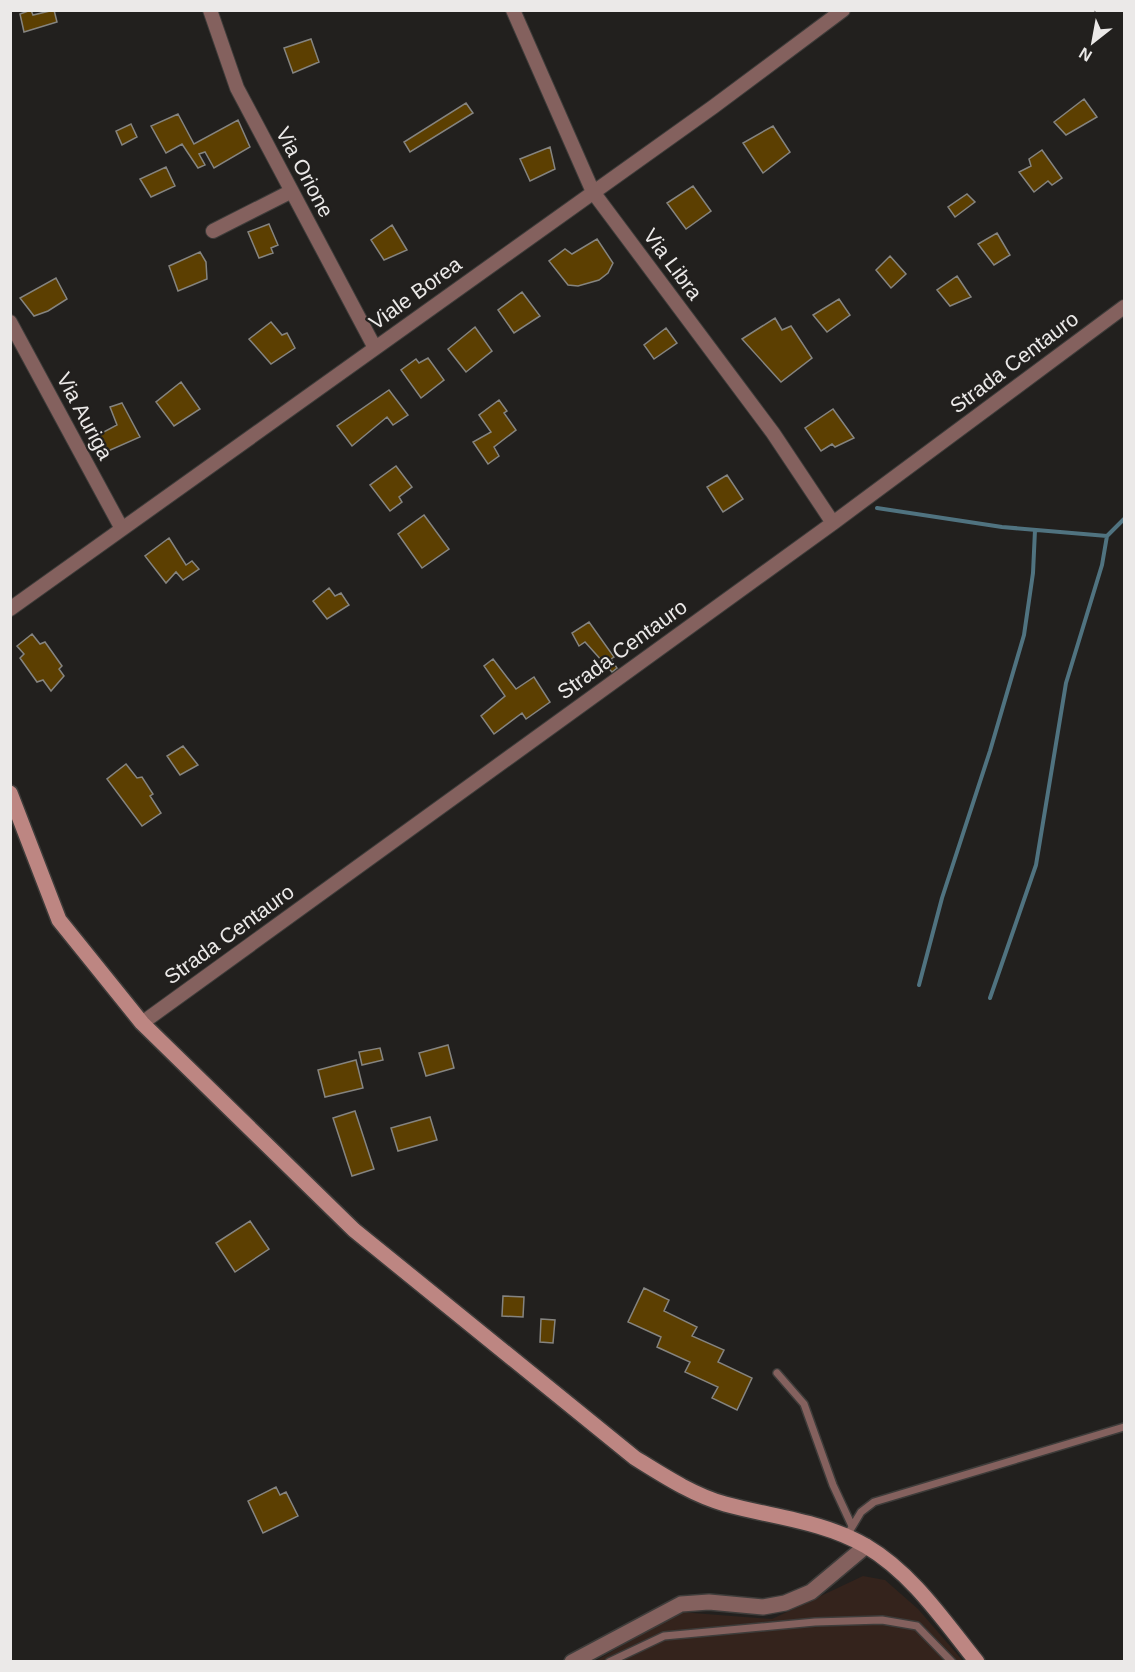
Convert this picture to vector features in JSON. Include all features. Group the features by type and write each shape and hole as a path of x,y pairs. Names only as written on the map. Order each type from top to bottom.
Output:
{"main road":[{"path":"10,793 59,920 142,1023 354,1230 635,1458 682,1486 724,1504 849,1532 899,1571 935,1610 977,1662"}],"street":[{"name":"Via Orione","path":"210,10 237,88 290,192 375,348"},
{"name":"Via Libra","path":"513,10 593,192 773,433 832,523"},
{"name":"Viale Borea","path":"10,609 593,192 843,10"},
{"path":"213,231 290,192"},
{"name":"Strada Centauro","path":"142,1023 832,523 1125,307"},
{"name":"Via Auriga","path":"10,322 122,529"},
{"path":"572,1662 681,1604 709,1602 763,1606 785,1603 811,1592 866,1546"}],"lane":[{"path":"777,1374 804,1404 849,1532"},
{"path":"849,1532 861,1512 874,1502 1125,1427"},
{"path":"609,1662 664,1636 815,1622 882,1620 916,1626 952,1662"}],"shaded area":[{"path":"863,1576 885,1580 918,1609 963,1661 594,1662 680,1612 772,1619"}],"building":[{"path":"31,10 33,15 54,10 57,22 24,32 20,14"},
{"path":"311,39 319,62 293,73 284,48"},
{"path":"1084,99 1097,117 1066,135 1054,122"},
{"path":"466,103 473,113 410,152 404,142"},
{"path":"178,114 194,144 238,120 250,147 214,168 205,152 199,154 205,165 198,168 182,144 166,153 151,126"},
{"path":"131,124 137,137 122,145 116,131"},
{"path":"773,126 790,152 763,173 743,143"},
{"path":"550,147 555,169 530,181 520,159"},
{"path":"1042,150 1062,178 1052,185 1048,181 1034,192 1019,172 1031,166 1029,159"},
{"path":"166,167 175,186 151,197 140,179"},
{"path":"693,186 711,211 686,229 667,203"},
{"path":"967,194 975,202 955,217 948,207"},
{"path":"269,224 278,245 271,248 273,253 259,258 248,232"},
{"path":"392,225 407,250 384,260 371,240"},
{"path":"997,233 1010,255 994,265 978,244"},
{"path":"597,239 613,263 608,273 599,280 578,286 568,285 549,261 565,249 572,254"},
{"path":"200,252 206,262 207,279 178,291 169,266"},
{"path":"890,256 906,274 891,288 876,270"},
{"path":"957,276 971,297 950,306 937,290"},
{"path":"56,278 67,299 48,311 34,316 20,298"},
{"path":"522,292 540,316 514,333 498,310"},
{"path":"839,299 850,315 827,332 813,315"},
{"path":"775,318 782,330 791,326 812,358 781,382 742,339"},
{"path":"271,322 282,335 287,333 295,348 271,364 249,339"},
{"path":"475,327 492,351 466,372 448,349"},
{"path":"666,328 677,343 654,359 644,345"},
{"path":"428,358 444,380 421,398 401,370 416,359 419,363"},
{"path":"181,382 200,409 174,426 156,402"},
{"path":"389,390 408,415 393,425 387,417 352,446 337,426"},
{"path":"499,400 507,411 504,413 516,430 494,447 499,456 488,464 473,442 491,432 479,415"},
{"path":"122,403 140,437 108,451 98,435 117,425 110,407"},
{"path":"833,409 854,438 835,447 832,444 821,451 805,428"},
{"path":"396,466 412,487 399,497 402,502 390,511 370,485"},
{"path":"727,475 743,499 723,512 707,487"},
{"path":"424,515 449,549 422,568 398,534"},
{"path":"169,538 186,565 192,561 199,569 183,580 176,572 166,583 145,556"},
{"path":"329,588 335,596 341,593 349,605 327,619 313,601"},
{"path":"589,622 614,657 611,659 617,668 612,672 585,642 579,646 572,633"},
{"path":"32,634 40,644 45,642 62,666 59,669 64,676 51,691 43,680 37,682 20,658 24,654 17,646"},
{"path":"493,659 516,689 534,677 550,702 526,719 522,713 494,734 481,716 505,696 484,666"},
{"path":"183,746 198,765 180,775 167,756"},
{"path":"126,764 137,778 142,777 161,813 142,826 107,779"},
{"path":"448,1045 454,1068 426,1076 419,1053"},
{"path":"380,1048 383,1060 362,1065 359,1052"},
{"path":"356,1060 363,1088 325,1097 318,1070"},
{"path":"355,1111 374,1169 352,1176 333,1118"},
{"path":"430,1117 437,1140 398,1151 391,1128"},
{"path":"250,1221 269,1249 235,1272 216,1243"},
{"path":"644,1288 669,1300 664,1311 697,1327 692,1336 724,1350 718,1362 752,1378 737,1410 712,1398 718,1387 685,1372 690,1362 657,1347 661,1337 628,1322"},
{"path":"503,1296 524,1297 523,1317 502,1316"},
{"path":"541,1319 555,1320 553,1343 540,1342"},
{"path":"276,1487 280,1495 286,1492 298,1516 263,1533 248,1501"}],"waterway":[{"path":"877,508 1002,527 1107,536"},
{"path":"990,998 1036,865 1066,683 1102,565 1107,536 1124,519"},
{"path":"919,985 942,898 990,751 1024,635 1033,573 1035,530"}]}
